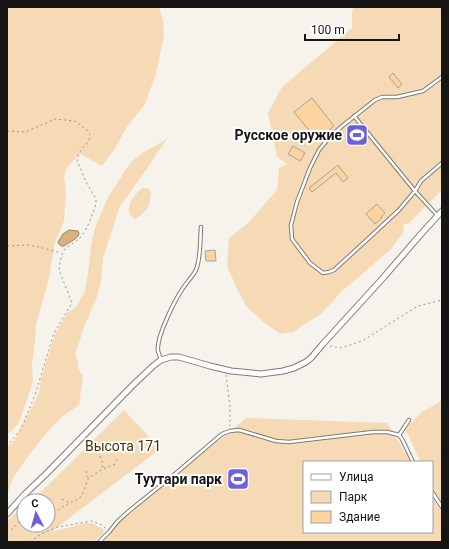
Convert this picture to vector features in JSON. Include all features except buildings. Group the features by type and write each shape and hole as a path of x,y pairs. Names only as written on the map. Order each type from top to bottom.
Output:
{"street":[{"path":"7,514 133,385 161,360 170,357 179,357 210,366 261,374 283,371 294,368 306,362 442,211"}],"lane":[{"path":"442,77 423,91 397,97 382,97 375,100 328,139 319,150 310,168 297,202 291,225 292,239 310,264 323,273 334,270 399,210 415,191 421,181 442,163"},
{"path":"354,116 437,216"},
{"path":"161,360 158,350 164,326 174,303 196,270 201,226"},
{"path":"399,436 409,420"},
{"path":"99,542 118,520 218,437 230,431 239,430 276,441 288,442 373,432 387,432 399,436 402,439 413,461"},
{"path":"433,494 442,507"}],"path":[{"path":"7,131 25,132 55,119 76,121 87,130 90,135 89,140 79,152 77,160 86,182 96,199 92,216 85,231 80,238 65,249 62,254 59,270 72,303 54,333 35,395 21,428 7,446"},
{"path":"7,246 28,245 62,254"},
{"path":"322,345 341,348 362,341 418,306 442,300"},
{"path":"225,369 230,406 230,431"},
{"path":"100,456 103,464 102,469"},
{"path":"87,481 102,469 115,464 118,457"},
{"path":"56,510 82,496 88,476 86,471"},
{"path":"62,499 69,503"},
{"path":"30,542 41,534 58,527 92,521 102,525 109,532"},
{"path":"11,530 16,525"}],"green space":[{"path":"7,7 159,7 163,20 164,36 156,74 145,104 126,128 116,147 102,166 80,154 68,166 64,176 66,191 64,221 55,242 49,278 36,325 32,364 33,382 19,423 7,435"},
{"name":"Русское оружие","path":"354,7 442,7 442,190 408,224 403,224 404,232 390,250 342,291 322,313 293,332 280,334 247,307 239,293 227,266 229,238 248,223 277,190 279,168 287,164 289,165 277,157 268,113 282,87 352,28 352,11"},
{"path":"167,139 120,206 103,258 101,281 96,300 85,324 75,355 78,362 78,369 83,376 79,405 63,416 49,430 29,455 14,476 7,495 7,448 15,439 39,393 41,379 55,334 68,312 76,307 85,291 95,228 108,197 131,162 144,152"},
{"path":"142,188 147,188 151,192 150,201 146,211 135,219 130,215 129,205"},
{"path":"442,400 442,504 440,504 433,489 433,461 421,461 405,429 423,411"},
{"name":"Высота 171","path":"124,410 160,449 56,528 56,493 39,493"},
{"name":"Туутари парк","path":"246,418 387,423 410,461 303,461 303,533 433,533 433,498 439,508 442,507 442,542 95,542"},
{"name":"Высота 171","path":"16,513 16,533 56,533 56,531 86,523 92,523 103,529 104,533 93,542 7,542 7,521"}],"shaded area":[{"path":"69,230 78,231 78,236 64,246 61,246 58,242 63,234"}],"place":[{"name":"Русское оружие","path":"357,135"},
{"name":"Туутари парк","path":"238,479"}]}
